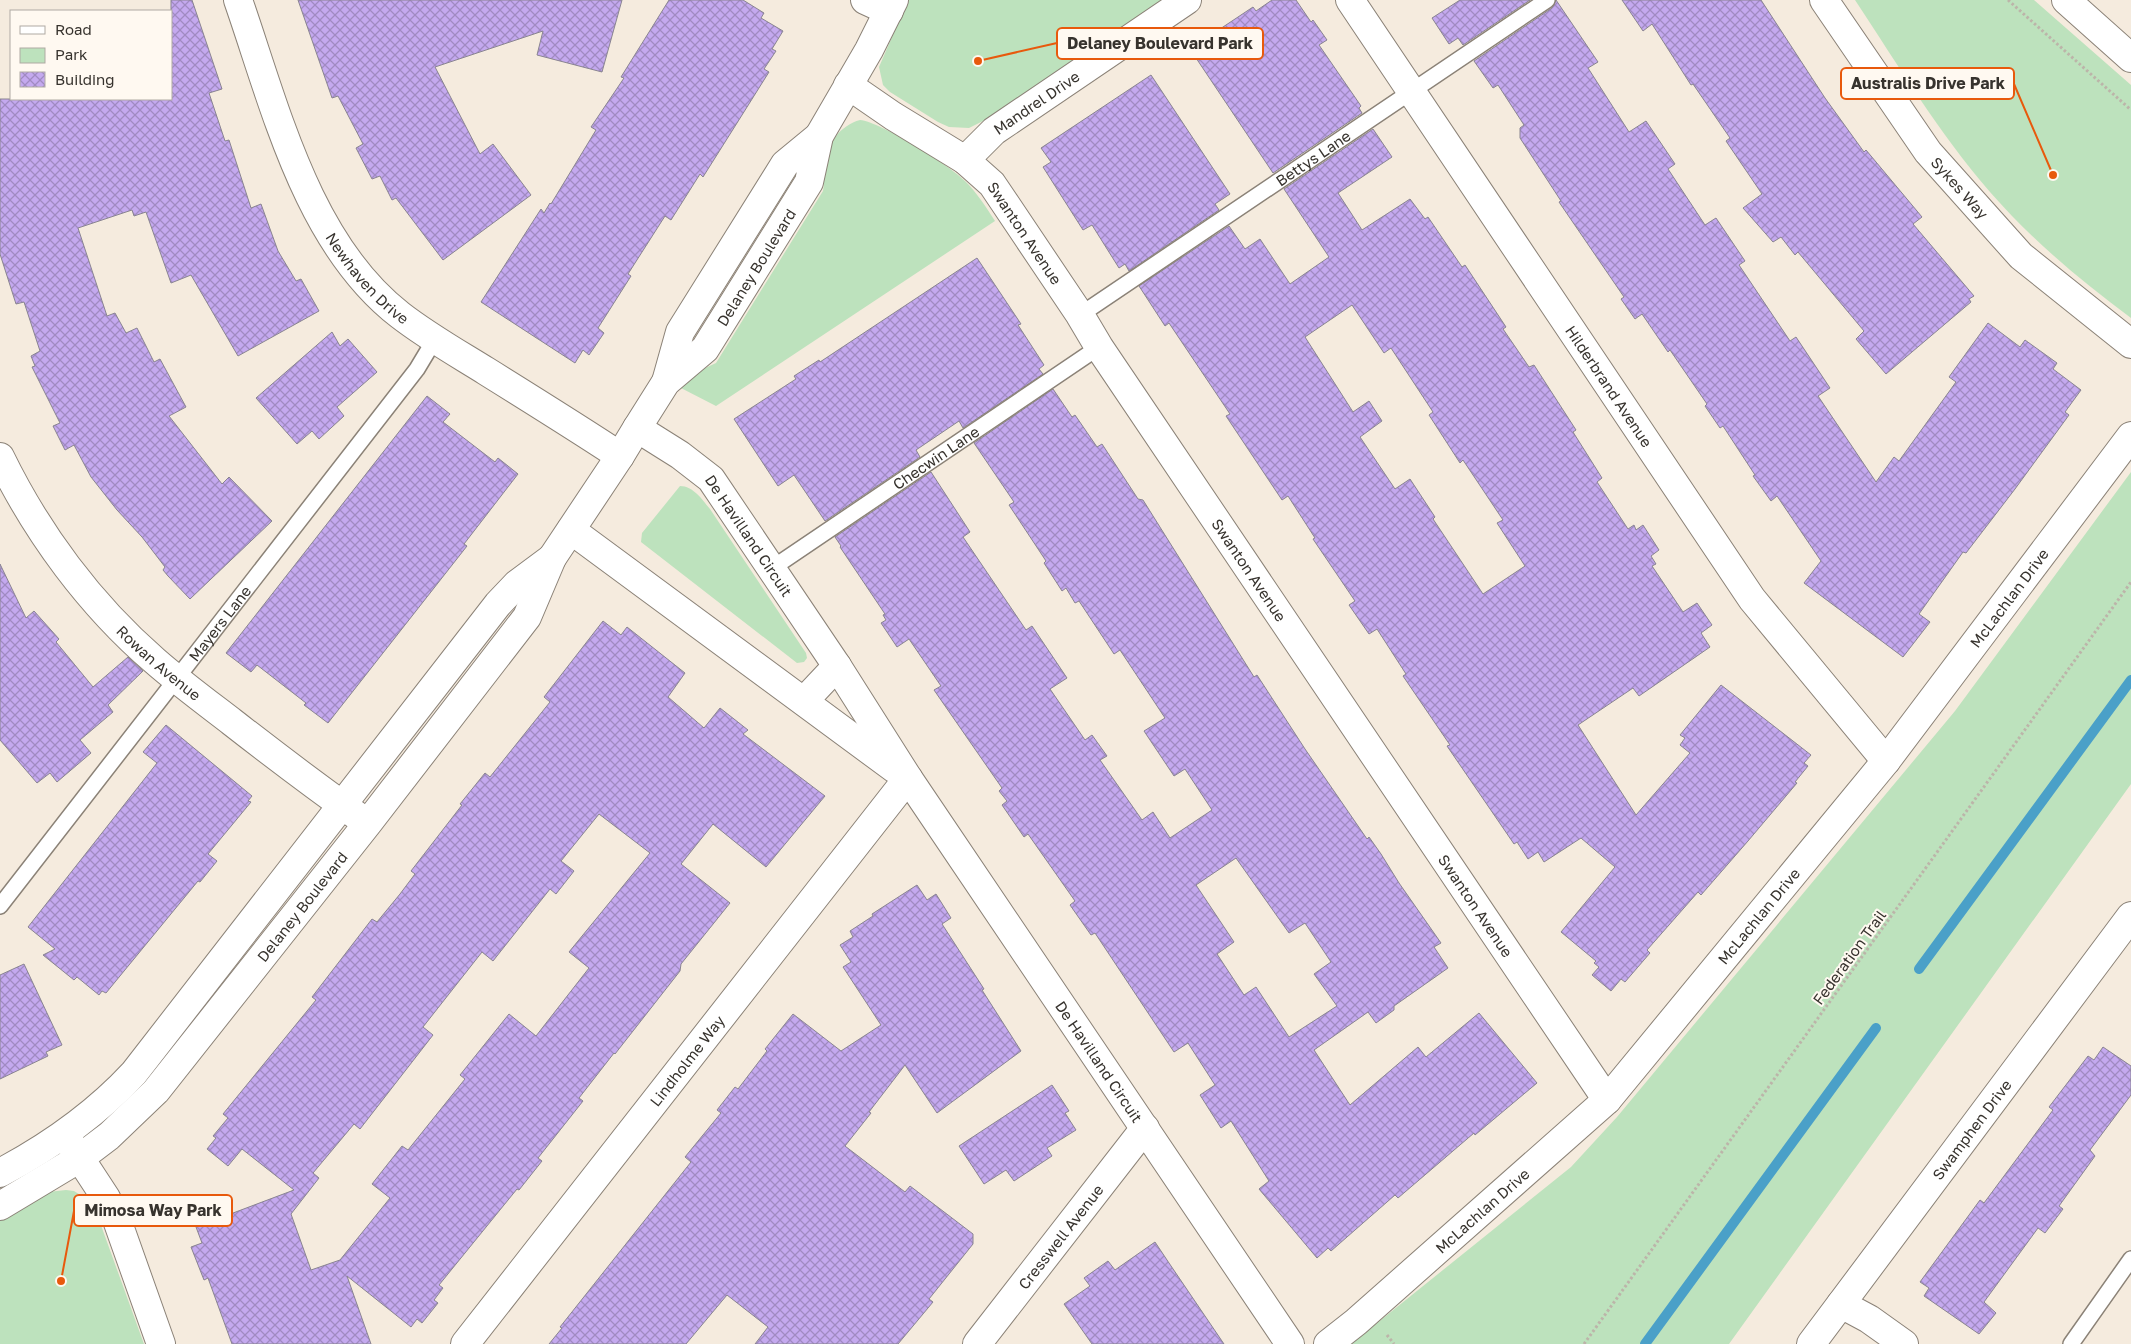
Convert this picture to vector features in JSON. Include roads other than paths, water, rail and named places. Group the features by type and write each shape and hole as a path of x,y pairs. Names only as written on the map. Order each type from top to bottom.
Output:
{"street":[{"name":"Newhaven Drive","path":"238,0 296,166 326,229 347,259 373,289 399,314 435,339 576,426 620,456"},
{"name":"Mandrel Drive","path":"965,160 994,131 1187,0"},
{"name":"Hilderbrand Avenue","path":"1350,0 1409,91 1752,599 1886,760"},
{"name":"Sykes Way","path":"1824,0 1928,152 2014,249 2131,344"},
{"path":"2066,0 2131,58"},
{"name":"Delaney Boulevard","path":"0,1206 80,1158 109,1136 156,1091 368,823 527,617 552,558 620,456 666,382 680,332 785,164 819,136 848,85 882,4"},
{"name":"Swanton Avenue","path":"848,85 893,116 965,160 992,184 1080,315 1099,347 1607,1100"},
{"name":"De Havilland Circuit","path":"637,428 680,455 711,479 837,666 908,778 1290,1344"},
{"name":"McLachlan Drive","path":"1328,1344 1363,1316 1607,1100 1886,760 2131,436"},
{"name":"Rowan Avenue","path":"0,457 32,516 81,584 133,641 176,678 311,783 368,823"},
{"name":"De Havilland Circuit","path":"571,530 908,778"},
{"name":"Delaney Boulevard","path":"0,1173 21,1162 87,1117 121,1087 139,1067 498,604 517,584 552,558"},
{"path":"804,701 837,666"},
{"name":"Lindholme Way","path":"465,1344 908,778"},
{"name":"Swamphen Drive","path":"1812,1344 2131,916"},
{"name":"Cresswell Avenue","path":"977,1344 1145,1128"},
{"path":"64,1134 106,1198 117,1220 161,1344"},
{"path":"1841,1304 1869,1319 1904,1344"}],"lane":[{"name":"Bettys Lane","path":"1080,315 1409,91 1547,0"},
{"name":"Mayers Lane","path":"0,906 411,376 435,339"},
{"name":"Checwin Lane","path":"771,569 1099,347"},
{"path":"2071,1344 2131,1259"}],"waterway":[{"path":"1919,969 2131,680"},
{"path":"1645,1344 1876,1028"}],"place":[{"name":"Delaney Boulevard Park","path":"978,61"},
{"name":"Australis Drive Park","path":"2053,175"},
{"name":"Mimosa Way Park","path":"61,1281"}]}
